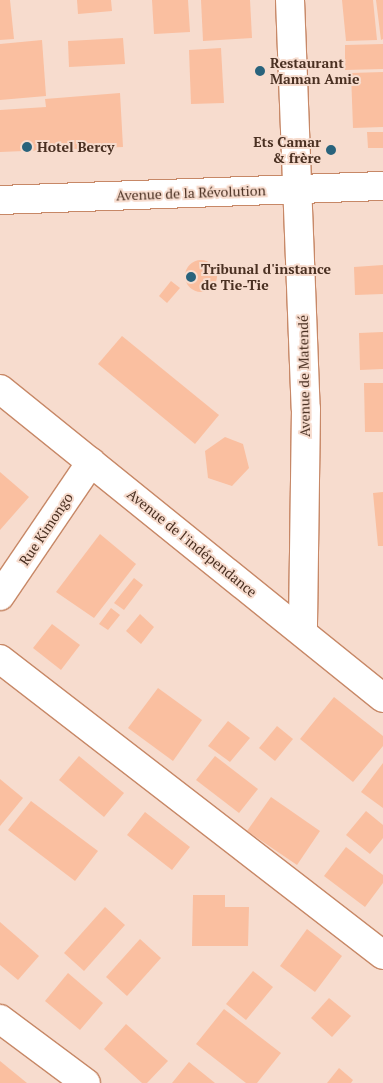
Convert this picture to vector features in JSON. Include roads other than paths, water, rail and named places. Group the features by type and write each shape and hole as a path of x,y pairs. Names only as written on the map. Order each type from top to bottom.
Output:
{"street":[{"name":"Avenue de Matendé","path":"290,0 300,189 306,409 303,632"},
{"name":"Avenue de la Révolution","path":"0,200 383,186"},
{"name":"Avenue de l'indépendance","path":"0,389 383,698"},
{"name":"Rue Kimongo","path":"0,596 91,462"},
{"path":"0,659 383,955"},
{"path":"0,1019 86,1083"}],"place":[{"name":"Restaurant Maman Amie","path":"260,71"},
{"name":"Hotel Bercy","path":"27,147"},
{"name":"Ets Camar & frère","path":"331,150"},
{"name":"Tribunal d'instance de Tie-Tie","path":"191,277"}]}
